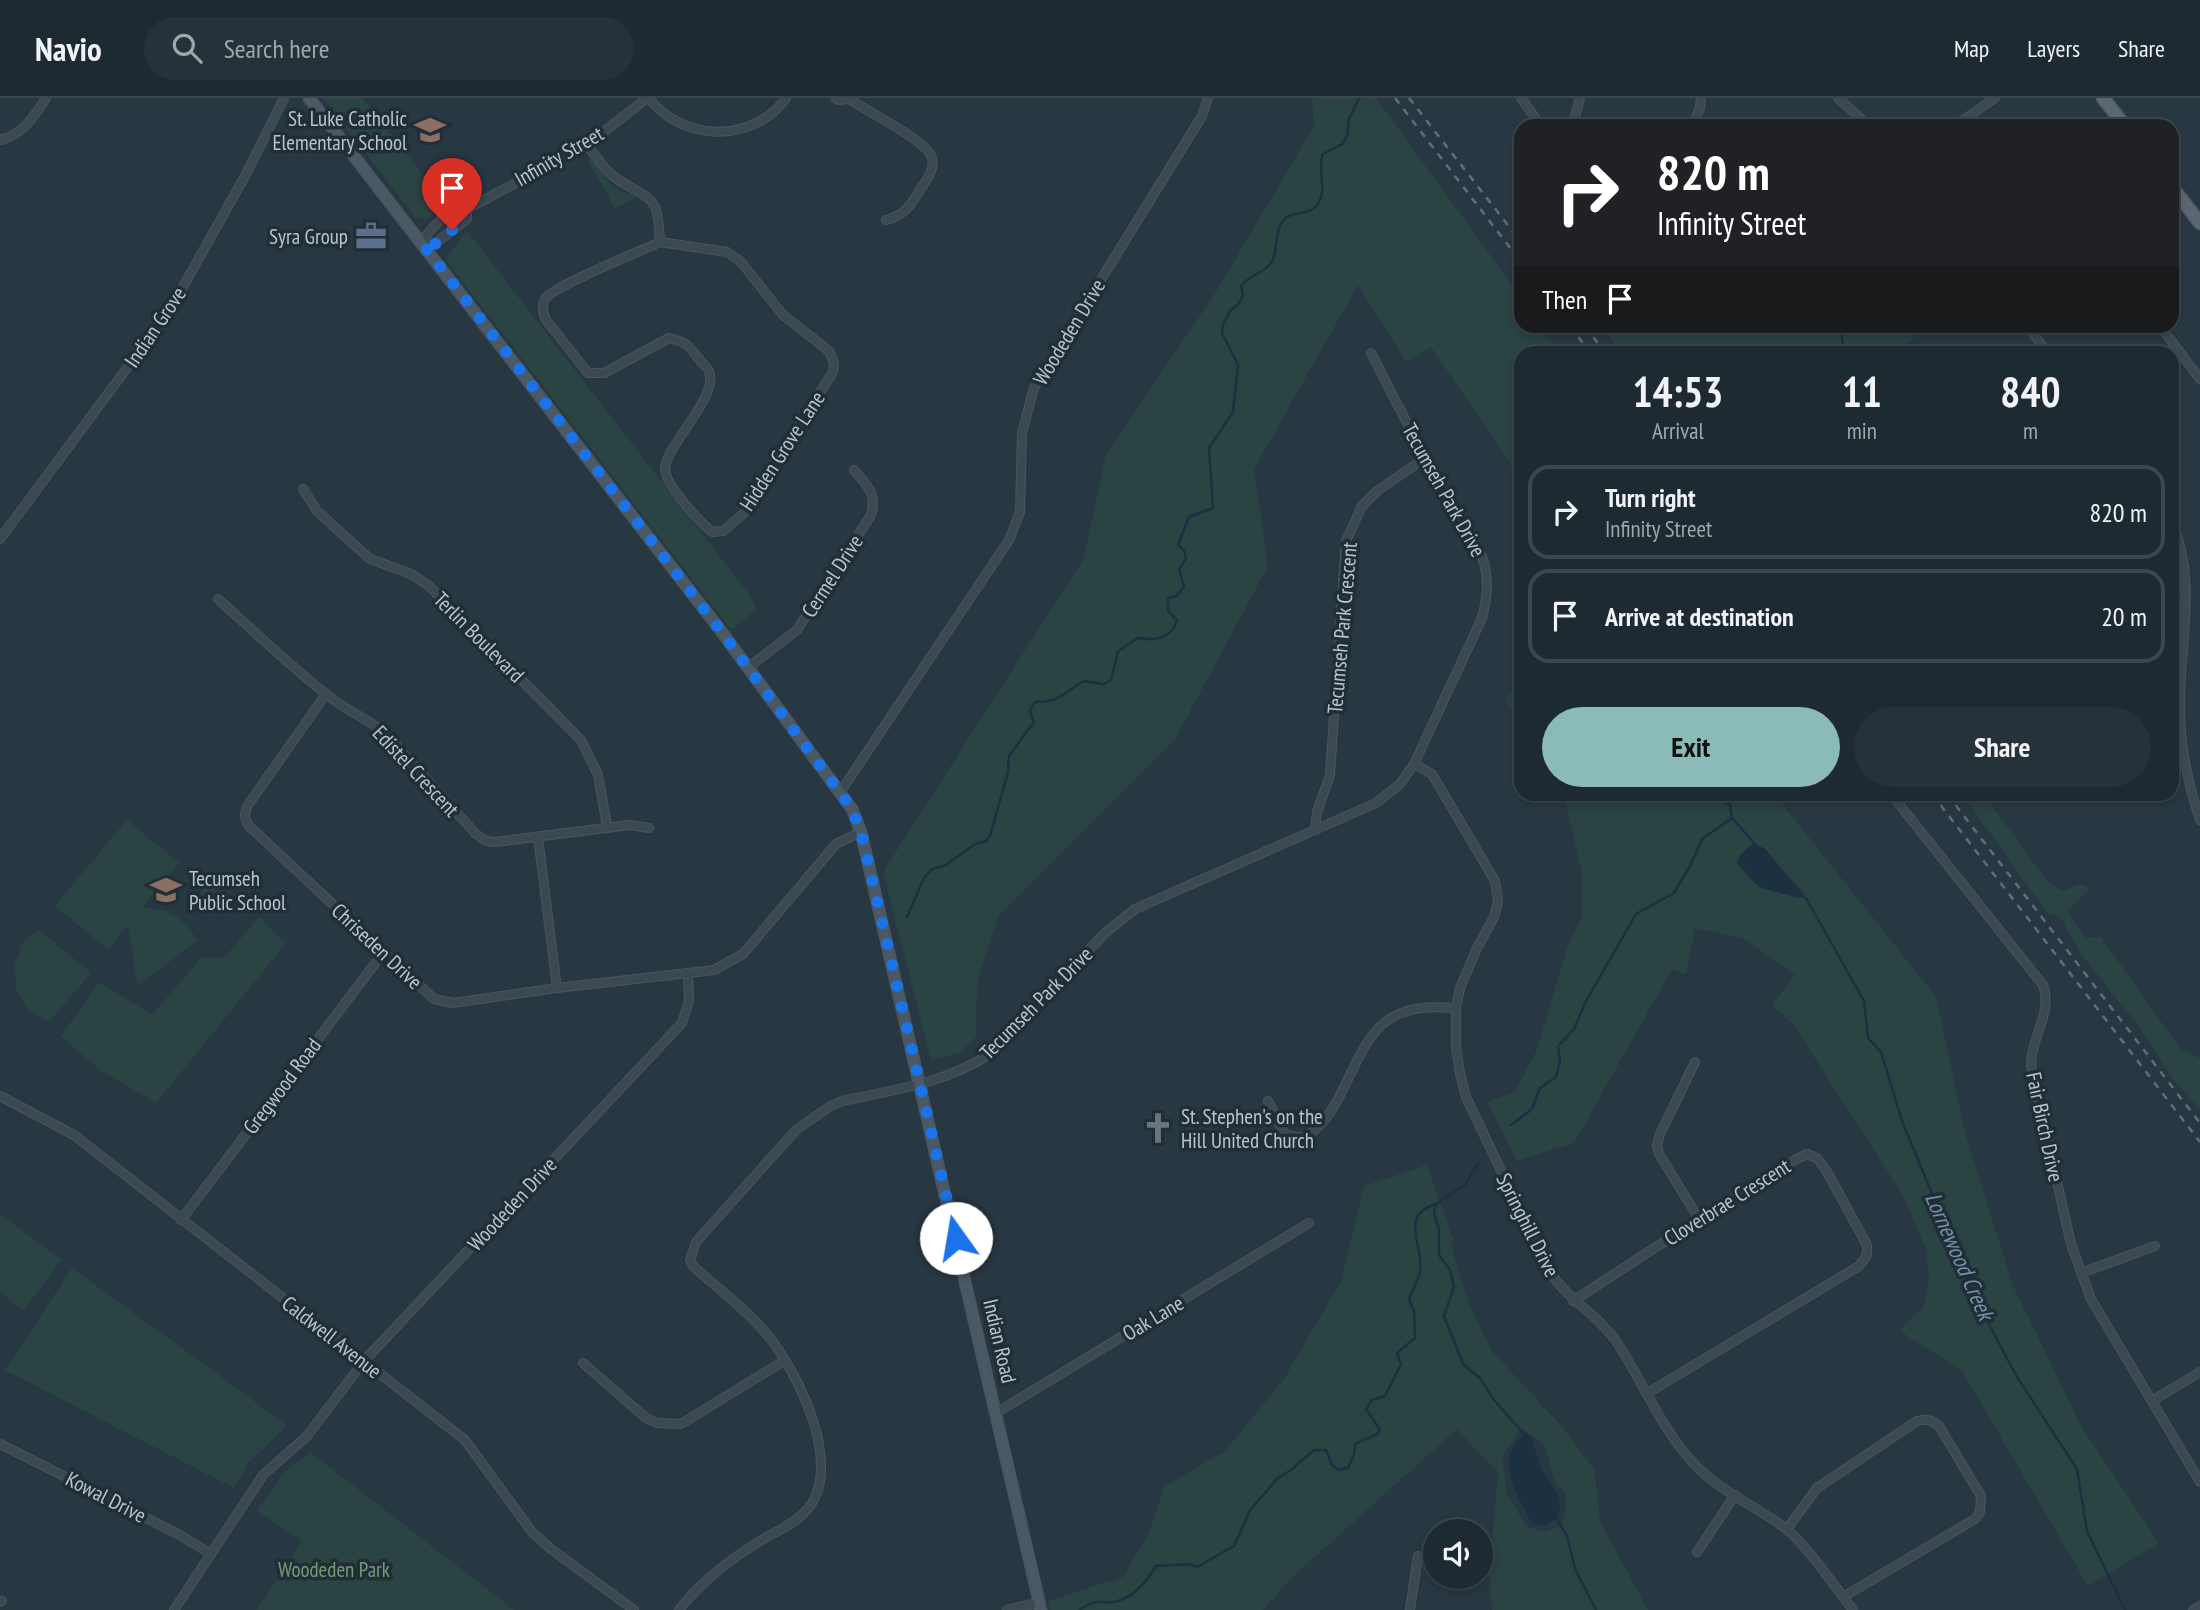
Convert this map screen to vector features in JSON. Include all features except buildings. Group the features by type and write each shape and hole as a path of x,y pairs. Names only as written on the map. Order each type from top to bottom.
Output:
{"main road":[{"path":"2103,98 2119,119"},
{"path":"2179,196 2200,223"}],"street":[{"path":"0,140 24,128 46,98"},
{"name":"Indian Grove","path":"0,539 170,310 246,176 284,98"},
{"name":"Indian Road","path":"309,98 749,667 852,809 861,832 1041,1606"},
{"path":"648,98 675,122 701,131 720,132 735,131 759,122 786,98"},
{"name":"Infinity Street","path":"467,209 467,219 435,244 422,243 429,229 458,208 467,209 587,145 648,98"},
{"path":"835,98 848,99 922,145 932,156 933,166 912,203 902,213 886,220"},
{"name":"Woodeden Drive","path":"841,791 1009,540 1020,512 1022,433 1034,388 1202,116 1208,98"},
{"path":"1521,98 1536,119"},
{"path":"1575,119 1580,98"},
{"path":"1695,119 1701,98"},
{"path":"1838,98 1861,119"},
{"path":"1965,119 1995,98"},
{"path":"587,145 614,177 650,197 659,216 660,242"},
{"name":"Hidden Grove Lane","path":"660,242 727,252 741,262 783,315 829,351 834,363 833,372 743,514 723,531 712,532 701,523 666,477 665,466 710,385 709,371 685,342 669,338 604,373 588,373 546,320 542,311 544,300 550,294 660,242"},
{"path":"2179,351 2200,379"},
{"name":"Tecumseh Park Drive","path":"680,1610 694,1590 720,1568 796,1520 807,1510 822,1478 822,1457 802,1392 765,1331 694,1266 690,1260 696,1242 796,1130 829,1107 842,1101 920,1084 966,1069 990,1054 1105,933 1135,909 1376,803 1400,784 1414,764 1482,618 1488,595 1487,571 1482,555 1425,457 1371,353"},
{"name":"Tecumseh Park Crescent","path":"1315,830 1317,812 1330,775 1346,541 1362,506 1377,491 1425,457"},
{"name":"Cermel Drive","path":"749,667 797,630 871,515 875,502 872,492 854,470"},
{"name":"Terlin Boulevard","path":"303,489 317,511 370,559 411,574 428,585 581,740 598,775 607,826"},
{"path":"2179,540 2186,578 2180,708 2185,762 2200,820"},
{"name":"Edistel Crescent","path":"218,599 326,694 351,712 373,723 485,841 538,837 607,826 649,828"},
{"name":"Chriseden Drive","path":"326,694 248,805 244,814 246,820 249,826 434,999 453,1003 556,988 688,974"},
{"name":"Springhill Drive","path":"1414,764 1432,774 1437,781 1495,881 1498,902 1494,917 1460,988 1456,1047 1466,1097 1547,1268 1573,1301 1596,1319 1615,1340 1669,1435 1681,1450 1699,1469 1787,1529 1853,1610"},
{"name":"Fair Birch Drive","path":"1897,801 2043,985 2047,995 2045,1019 2031,1053 2031,1065 2071,1244 2091,1299 2200,1482"},
{"path":"688,974 714,970 743,954 836,844 861,832"},
{"path":"538,837 556,988"},
{"name":"Gregwood Road","path":"181,1220 383,953"},
{"name":"Woodeden Drive","path":"174,1610 263,1475 307,1436 364,1361 682,1023 689,1001 688,974"},
{"path":"1268,1101 1284,1133 1293,1137 1304,1137 1322,1123 1331,1111 1365,1044 1384,1024 1394,1016 1428,1006 1457,1008"},
{"path":"1695,1062 1660,1134 1657,1146 1659,1154 1699,1219"},
{"name":"Caldwell Avenue","path":"0,1096 74,1135 465,1440 533,1532 551,1549 635,1610"},
{"name":"Cloverbrae Crescent","path":"1573,1301 1699,1219 1807,1154 1817,1158 1867,1245 1867,1255 1858,1266 1646,1394"},
{"name":"Oak Lane","path":"996,1413 1309,1223"},
{"path":"2081,1273 2155,1246"},
{"path":"583,1363 646,1418 669,1425 690,1420 785,1361"},
{"path":"2152,1401 2200,1372"},
{"path":"1787,1529 1817,1488 1917,1420 1925,1418 1939,1426 1981,1496 1980,1512 1975,1520 1843,1597"},
{"name":"Kowal Drive","path":"0,1444 178,1534 211,1554"},
{"path":"1697,1552 1735,1495"},
{"path":"1410,1610 1418,1556"},
{"path":"1007,1610 1041,1606"},
{"path":"2193,1610 2200,1606"}],"green space":[{"path":"323,98 362,98 446,203 427,219 415,217"},
{"path":"1312,98 1376,98 1514,288 1514,294 1511,296 1514,300 1514,333 1542,333 1555,346 1514,346 1514,469 1431,347 1406,362 1358,285 1254,469 1268,566 1175,739 998,916 977,983 976,1037 959,1053 931,1060 883,872 1084,558 1106,455 1216,292 1314,126"},
{"path":"593,158 614,187 640,196 615,208 588,161"},
{"path":"467,231 748,593 757,609 731,630 445,259"},
{"path":"1606,333 1919,333 1904,346 1617,346"},
{"path":"1514,688 1514,714 1506,701"},
{"path":"1565,801 1780,801 1936,997 1966,1136 2013,1286 2081,1426 2159,1543 2088,1586 1962,1371 1900,1331 1923,1308 1929,1279 1926,1249 1904,1197 1793,1024 1772,1005 1795,975 1745,939 1695,928 1686,975 1672,969 1574,1143 1517,1161 1487,1102 1514,1093 1537,1050 1566,951 1582,915 1582,874","holes":["1754,844 1765,849 1805,894 1796,899 1787,893 1758,886 1740,855"]},
{"path":"1967,801 1988,801 2046,880 2062,891 2081,884 2089,888 2067,911 2086,938 2101,937 2181,1050 2200,1058 2200,1109 2172,1078 2136,1022 2080,953 2060,916 2048,914"},
{"path":"127,820 179,863 142,908 167,912 181,920 197,940 141,984 137,983 128,925 108,949 55,906"},
{"path":"203,882 208,882 220,893 225,907 211,909 202,900"},
{"path":"259,917 286,943 156,1103 100,1070 61,1036 99,982 152,1015 202,957 224,958"},
{"path":"38,929 91,973 49,1022 27,1008 16,991 15,964 22,944"},
{"path":"1427,1165 1453,1239 1451,1246 1469,1304 1491,1350 1564,1429 1595,1471 1600,1522 1648,1610 1492,1610 1490,1589 1493,1589 1493,1531 1498,1473 1457,1429 1290,1579 1263,1610 1050,1610 1048,1601 1123,1577 1149,1533 1164,1487 1225,1451 1284,1379 1341,1281 1364,1186","holes":["1521,1428 1544,1444 1555,1482 1566,1495 1562,1525 1546,1532 1527,1527 1507,1495 1502,1456"]},
{"path":"0,1214 61,1260 23,1311 0,1292"},
{"path":"72,1268 287,1425 248,1463 234,1488 5,1370"},
{"name":"Woodeden Park","path":"310,1452 514,1610 257,1610 302,1541 257,1510 283,1474"}],"water":[{"path":"1754,843 1765,849 1806,898 1766,889 1752,880 1737,863 1740,855"},
{"path":"1527,1433 1532,1439 1542,1470 1557,1494 1560,1506 1557,1519 1541,1526 1532,1523 1510,1476 1510,1452 1516,1442"}],"waterway":[{"path":"907,917 924,878 932,869 946,865 990,836 1008,772 1009,756 1034,722 1030,711 1035,702 1056,699 1084,681 1104,684 1111,680 1118,651 1138,638 1151,639 1167,635 1175,626 1177,620 1168,611 1168,598 1176,596 1184,587 1179,569 1186,559 1184,550 1178,545 1189,517 1213,508 1209,448 1233,412 1238,365 1222,333 1223,325 1243,295 1241,286 1267,267 1273,259 1282,222 1290,216 1312,209 1319,202 1323,154 1342,144 1347,136 1349,119 1359,98"},
{"name":"Lornewood Creek","path":"1841,333 1843,346"},
{"path":"1511,1125 1532,1109 1540,1088 1556,1077 1560,1062 1558,1046 1574,1029 1585,1003 1636,914 1674,893 1702,839 1732,818 1730,805 1722,801"},
{"name":"Lornewood Creek","path":"1732,818 1754,843"},
{"name":"Lornewood Creek","path":"1806,898 1864,1001 1868,1038 1881,1052 1902,1121 1975,1298 2017,1377 2077,1469 2087,1531 2125,1610"},
{"path":"1478,1163 1466,1184 1436,1204 1434,1213 1439,1229 1439,1255 1450,1270 1454,1287 1444,1316 1463,1364 1480,1378 1494,1400 1524,1434"},
{"path":"1080,1610 1092,1603 1118,1601 1130,1596 1145,1582 1156,1566 1190,1564 1197,1567 1234,1546 1250,1510 1278,1478 1314,1450 1326,1450 1332,1465 1338,1470 1348,1468 1354,1455 1355,1444 1380,1430 1366,1409 1372,1400 1385,1396 1401,1364 1397,1353 1415,1338 1414,1311 1409,1299 1420,1272 1415,1223 1425,1209 1436,1204"},
{"path":"1557,1519 1567,1536 1575,1569 1596,1610"}],"railway":[{"path":"1395,98 1514,253"},
{"path":"1409,98 1514,233"},
{"path":"1575,333 1585,346"},
{"path":"1590,333 1600,346"},
{"path":"1937,801 2200,1142"},
{"path":"1952,801 2200,1123"}],"place":[{"name":"St. Luke Catholic Elementary School","path":"430,130"},
{"name":"Syra Group","path":"371,236"},
{"name":"Tecumseh Public School","path":"166,890"},
{"name":"St. Stephen's on the Hill United Church","path":"1158,1128"}],"route":[{"path":"452,230 435,244 422,243 721,631 852,809 861,832 956,1238"}]}
